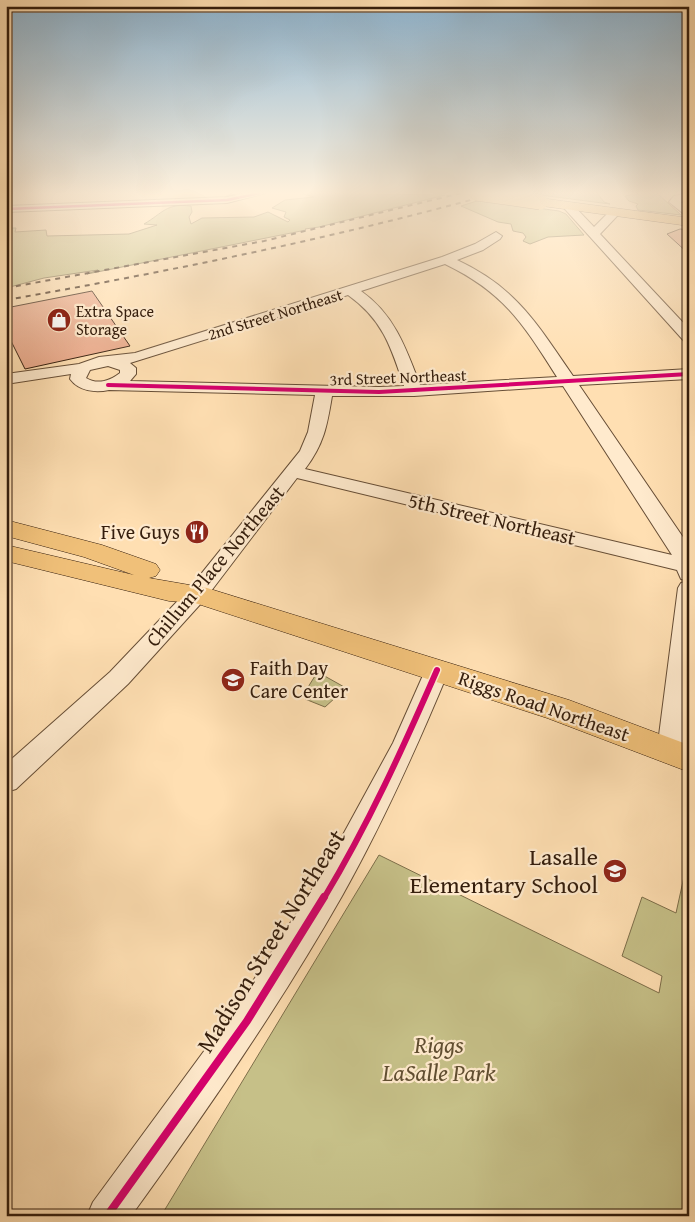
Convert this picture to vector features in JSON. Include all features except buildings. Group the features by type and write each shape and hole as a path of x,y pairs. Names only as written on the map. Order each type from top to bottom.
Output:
{"main road":[{"name":"Riggs Road Northeast","path":"6,528 93,551 178,581 197,594"},
{"name":"Riggs Road Northeast","path":"6,553 169,592 197,594 558,709 680,755"}],"street":[{"name":"2nd Street Northeast","path":"133,371 350,290 446,260 471,250"},
{"path":"609,250 689,338"},
{"path":"446,260 486,281 516,305 680,549 688,573 680,755"},
{"path":"350,290 372,305 389,324 414,391"},
{"path":"6,384 82,375 95,363 108,361 120,363 133,371"},
{"name":"3rd Street Northeast","path":"82,375 92,386 108,385 133,371 324,392 414,391 689,374"},
{"path":"6,380 82,375"},
{"name":"Chillum Place Northeast","path":"6,781 119,678 197,594 308,452 317,432 324,392"},
{"name":"5th Street Northeast","path":"294,472 688,573"},
{"name":"Madison Street Northeast","path":"107,1216 221,1057 310,919 339,870 398,757 437,670"}],"green space":[{"path":"6,250 206,250 87,274 98,270 44,278 6,288"},
{"path":"321,674 346,688 325,707 305,699 303,695 315,676"},
{"name":"Riggs LaSalle Park","path":"689,854 689,1216 161,1216 379,855 659,993 662,976 622,956 642,897 676,913"}],"railway":[{"path":"6,288 214,250"},
{"path":"6,300 265,250"}],"cycle path":[{"path":"108,385 379,392 689,374"},
{"path":"107,1216 247,1021 332,885 406,743 437,670"}],"place":[{"name":"Extra Space Storage","path":"59,320"},
{"name":"Five Guys","path":"197,532"},
{"name":"Faith Day Care Center","path":"233,680"},
{"name":"Lasalle Elementary School","path":"615,871"}]}
